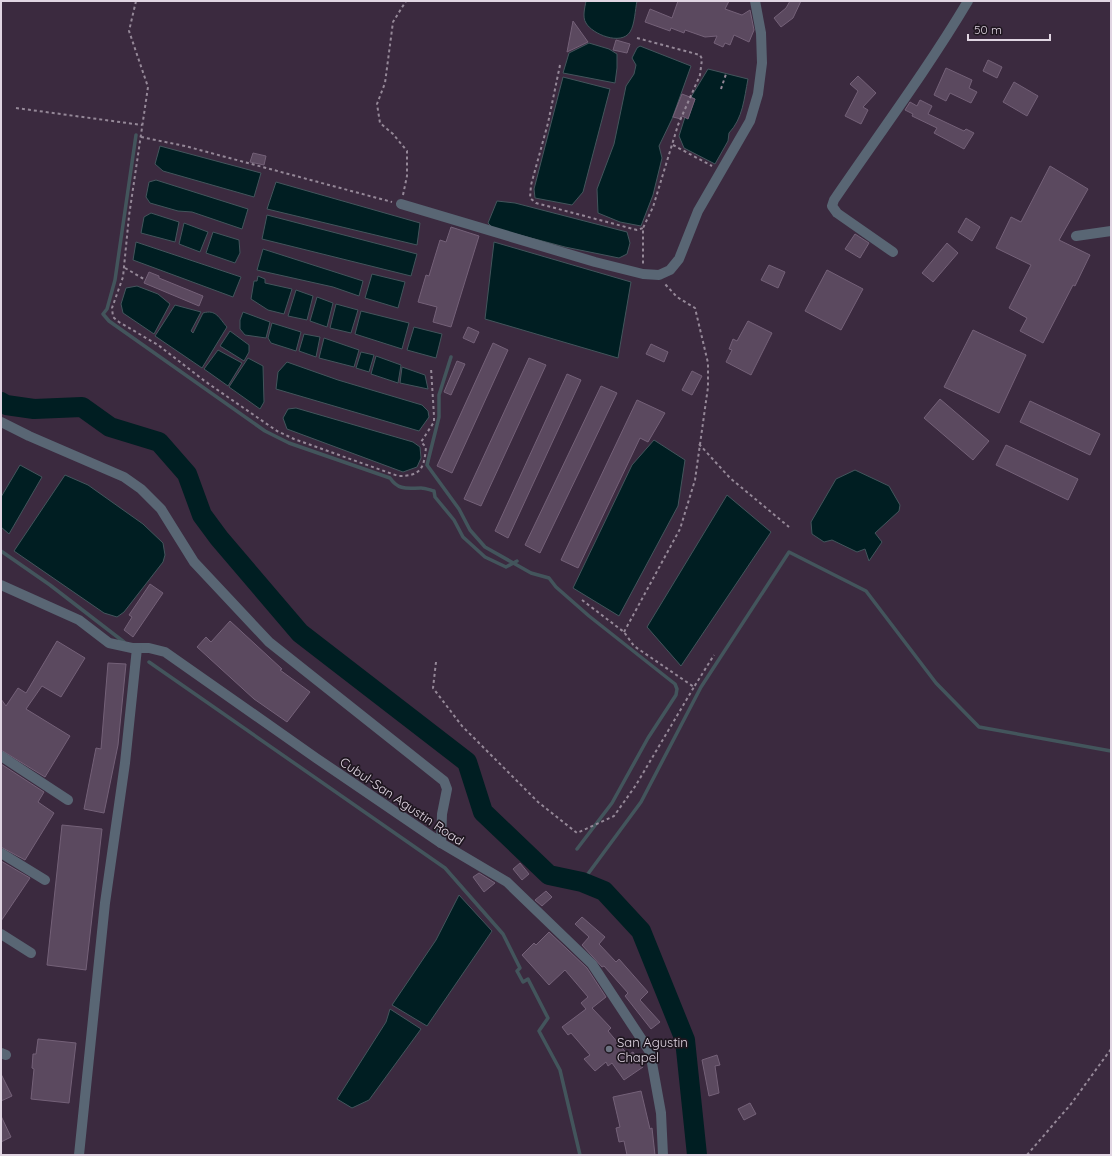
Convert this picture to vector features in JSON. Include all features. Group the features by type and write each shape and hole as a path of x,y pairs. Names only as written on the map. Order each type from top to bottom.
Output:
{"street":[{"path":"400,204 521,242 643,274 659,275 670,270 679,259 698,211 750,122 758,94 762,63 761,33 755,1"},
{"path":"893,252 837,213 832,206 834,200 901,101 938,52 968,1"},
{"path":"1076,236 1111,231"},
{"path":"1,422 29,436 124,477 141,489 161,509 194,562 270,642 286,657 444,781 448,789 442,814 441,843"},
{"name":"Cubul-San Agustin Road","path":"1,585 79,620 109,643 137,648 149,648 165,652 441,843 507,882 592,964 650,1052 661,1113 663,1155"},
{"path":"79,1155 105,903 125,762 137,648"},
{"path":"1,756 68,800"},
{"path":"1,853 45,880"},
{"path":"1,934 31,953"}],"path":[{"path":"136,1 129,31 148,87 125,252 123,277 112,308 113,316 119,322 158,345 206,382 276,431 294,439 398,476 410,476 421,469 424,464 426,447 421,442 434,422 431,368"},
{"path":"141,137 185,146 301,179 400,204 407,176 407,151 393,134 380,123 377,104 385,83 384,75 388,62 393,22 406,1"},
{"path":"637,38 700,55 702,59 700,75 678,126 653,206 643,228 643,274"},
{"path":"560,65 548,123 531,185 530,198 536,203 629,228 637,230 643,228"},
{"path":"721,89 726,74"},
{"path":"16,108 142,126"},
{"path":"672,145 721,171"},
{"path":"124,268 144,279"},
{"path":"624,632 680,529 695,480 699,444 707,404 708,362 695,308 677,297 659,275"},
{"path":"699,444 730,478 789,527"},
{"path":"582,600 624,632 634,646 694,687"},
{"path":"436,662 434,688 462,726 538,802 577,833 614,816 636,785 714,655"},
{"path":"1027,1155 1071,1104 1111,1049"}],"shaded area":[{"path":"586,1 637,1 632,29 626,36 620,38 607,37 594,31 589,27 584,18"},
{"path":"589,43 609,49 617,54 615,83 563,73 569,53"},
{"path":"640,46 691,66 672,119 659,146 662,158 653,195 641,226 620,222 598,213 597,189 614,144 626,86 634,74 636,65 632,58 637,48"},
{"path":"708,69 748,79 740,115 729,133 728,141 715,164 684,148 679,136 685,117 688,118 695,99 691,97"},
{"path":"563,77 610,89 583,192 572,205 535,198 534,189"},
{"path":"160,146 261,173 254,197 163,171 155,164"},
{"path":"156,180 248,209 242,229 192,212 178,211 150,203 146,197 149,182"},
{"path":"276,182 420,223 417,245 267,209"},
{"path":"497,201 515,203 627,232 630,243 627,254 619,258 565,247 493,228 488,223"},
{"path":"151,213 179,222 175,242 141,233 144,217"},
{"path":"267,215 417,254 411,276 262,239"},
{"path":"184,223 208,232 200,252 179,244"},
{"path":"213,232 239,240 240,253 235,263 206,253"},
{"path":"136,242 241,277 233,297 133,260"},
{"path":"494,242 631,282 618,358 485,319"},
{"path":"263,249 363,281 359,296 333,287 257,270"},
{"path":"372,274 405,282 398,308 365,298"},
{"path":"258,276 265,279 265,283 292,289 284,314 268,310 251,299 254,281 257,281"},
{"path":"137,286 158,294 170,304 154,334 123,313 121,304 126,288"},
{"path":"296,290 313,296 307,320 288,316"},
{"path":"317,297 333,303 327,327 310,321"},
{"path":"336,304 358,310 351,333 330,328"},
{"path":"175,305 201,312 191,331 193,333 203,313 207,312 217,315 227,327 202,368 155,336"},
{"path":"361,311 409,323 402,349 355,334"},
{"path":"243,312 270,322 266,338 245,335 240,329 240,320"},
{"path":"272,323 301,332 296,351 271,343 268,338"},
{"path":"414,327 442,334 436,358 407,350"},
{"path":"230,331 249,345 249,352 244,361 220,346"},
{"path":"304,334 320,337 316,357 299,351"},
{"path":"324,338 359,350 354,367 319,358"},
{"path":"218,350 242,363 228,386 204,369"},
{"path":"361,352 374,355 369,372 356,368"},
{"path":"376,356 401,365 398,383 371,374"},
{"path":"248,358 263,366 264,402 260,409 229,387"},
{"path":"287,362 338,380 422,405 428,411 429,417 419,431 276,389 278,372"},
{"path":"402,367 425,375 428,389 400,383"},
{"path":"296,408 413,442 420,447 421,458 417,467 403,472 287,429 283,418 288,409"},
{"path":"654,440 685,460 678,506 619,616 573,588 632,465"},
{"path":"20,465 42,477 9,534 1,527 1,497"},
{"path":"855,470 889,486 900,505 899,511 875,533 882,542 869,561 865,549 857,552 832,540 824,542 812,534 811,522 836,479"},
{"path":"65,475 88,485 143,524 163,543 165,555 163,562 124,612 117,617 104,613 14,551"},
{"path":"727,495 771,532 681,666 647,627"},
{"path":"459,895 492,931 427,1026 392,1005 436,940"},
{"path":"390,1009 421,1029 369,1100 352,1108 337,1099 386,1022"}],"building":[{"path":"678,1 729,1 725,9 742,15 750,10 754,30 749,42 734,35 730,45 725,43 723,47 714,43 717,36 705,37 685,30 684,33 671,28 670,31 645,22 650,9 672,18"},
{"path":"790,1 801,1 793,18 781,27 774,18 786,8"},
{"path":"573,21 588,42 567,52"},
{"path":"616,40 630,44 627,53 613,50"},
{"path":"988,60 1002,67 997,78 983,71"},
{"path":"946,68 972,80 969,88 977,92 971,103 950,93 946,101 934,95"},
{"path":"858,76 876,93 863,107 868,110 861,124 845,116 858,91 850,84"},
{"path":"1014,82 1038,96 1027,116 1003,102"},
{"path":"682,94 695,99 688,119 682,116 681,119 673,117"},
{"path":"920,100 932,106 928,114 964,131 966,129 974,133 964,149 934,133 937,128 912,116 913,114 905,110 910,102 917,106"},
{"path":"253,153 266,156 264,165 250,162"},
{"path":"1050,166 1088,189 1059,240 1090,255 1075,286 1073,285 1043,343 1020,331 1027,318 1009,308 1031,265 996,248 1011,217 1021,222"},
{"path":"966,218 980,227 972,241 958,232"},
{"path":"451,227 479,236 451,327 433,322 437,307 418,302 426,275 429,276 440,240 446,242"},
{"path":"855,234 869,243 860,258 845,249"},
{"path":"947,243 958,253 933,282 922,273"},
{"path":"769,265 785,272 778,288 761,280"},
{"path":"827,270 863,289 841,330 805,311"},
{"path":"149,272 159,276 159,278 203,296 199,306 144,283"},
{"path":"748,321 772,333 751,375 726,362 732,350 729,349 733,339 737,341"},
{"path":"468,327 479,332 474,343 463,338"},
{"path":"973,330 1026,355 999,413 944,387"},
{"path":"493,343 508,350 452,473 437,466"},
{"path":"651,344 668,352 664,362 646,354"},
{"path":"529,358 546,365 481,506 464,499"},
{"path":"457,361 465,364 451,395 444,392"},
{"path":"692,371 702,376 692,395 682,390"},
{"path":"567,374 581,380 508,538 495,531"},
{"path":"601,386 617,393 540,553 525,545"},
{"path":"940,399 989,441 973,460 924,418"},
{"path":"637,400 665,413 648,442 640,438 578,568 561,560"},
{"path":"1030,401 1100,434 1090,455 1020,422"},
{"path":"1006,445 1078,479 1068,500 996,465"},
{"path":"150,584 163,593 133,637 124,630 132,617 129,615"},
{"path":"230,621 282,669 280,670 310,692 287,722 254,699 197,647 206,637 211,642"},
{"path":"57,641 85,658 61,697 42,686 26,709 70,736 45,777 1,750 1,699 6,706 18,688 26,693"},
{"path":"108,663 126,664 118,745 104,813 84,809 96,748 101,749"},
{"path":"1,764 44,792 38,802 54,813 25,860 1,847"},
{"path":"62,825 102,829 86,970 47,965"},
{"path":"1,861 30,878 1,921"},
{"path":"520,863 529,874 522,880 513,869"},
{"path":"479,873 495,883 484,892 473,877"},
{"path":"546,891 552,897 542,906 535,900"},
{"path":"582,917 605,937 599,944 616,962 619,959 648,992 640,1000 660,1022 651,1029 625,996 628,993 604,966 602,967 582,945 589,937 575,924"},
{"path":"549,932 587,968 606,997 592,1008 611,1028 608,1031 628,1055 633,1052 643,1067 624,1080 612,1063 608,1066 606,1062 595,1071 584,1059 590,1055 571,1033 568,1035 562,1027 586,1009 581,1003 588,997 565,970 549,985 522,955 534,943 536,945"},
{"path":"38,1039 76,1043 69,1103 31,1099 34,1069 32,1068 33,1054 36,1054"},
{"path":"717,1055 720,1065 715,1066 719,1093 709,1096 702,1060"},
{"path":"1,1074 12,1096 1,1101"},
{"path":"641,1091 650,1129 652,1128 655,1155 627,1155 624,1141 619,1142 616,1128 620,1127 613,1097"},
{"path":"750,1103 756,1114 744,1120 738,1109"},
{"path":"1,1116 11,1137 1,1142"}],"waterway":[{"path":"136,135 115,280 107,309 103,314 109,321 265,431 289,443 390,478 400,487 423,488 434,491 435,497 454,520 463,537 485,557 506,567 517,561"},
{"path":"451,357 439,395 439,417 427,465 459,509 470,530 485,547 531,573 549,578 556,587 589,616 675,684 677,689 676,695 648,738 612,803 577,849"},
{"path":"1,402 6,405 34,409 82,407 110,427 159,442 187,474 202,515 219,538 300,633 467,762 483,812 549,875 582,882 604,891 641,931 685,1040 697,1155"},
{"path":"1,551 50,585 124,642"},
{"path":"582,882 641,802 701,687 789,552 866,591 936,683 979,727 1111,751"},
{"path":"149,662 445,868 503,934 520,968 517,971 523,982 528,979 548,1018 539,1031 560,1070 580,1155"}],"place":[{"name":"San Agustin Chapel","path":"609,1049"}]}
